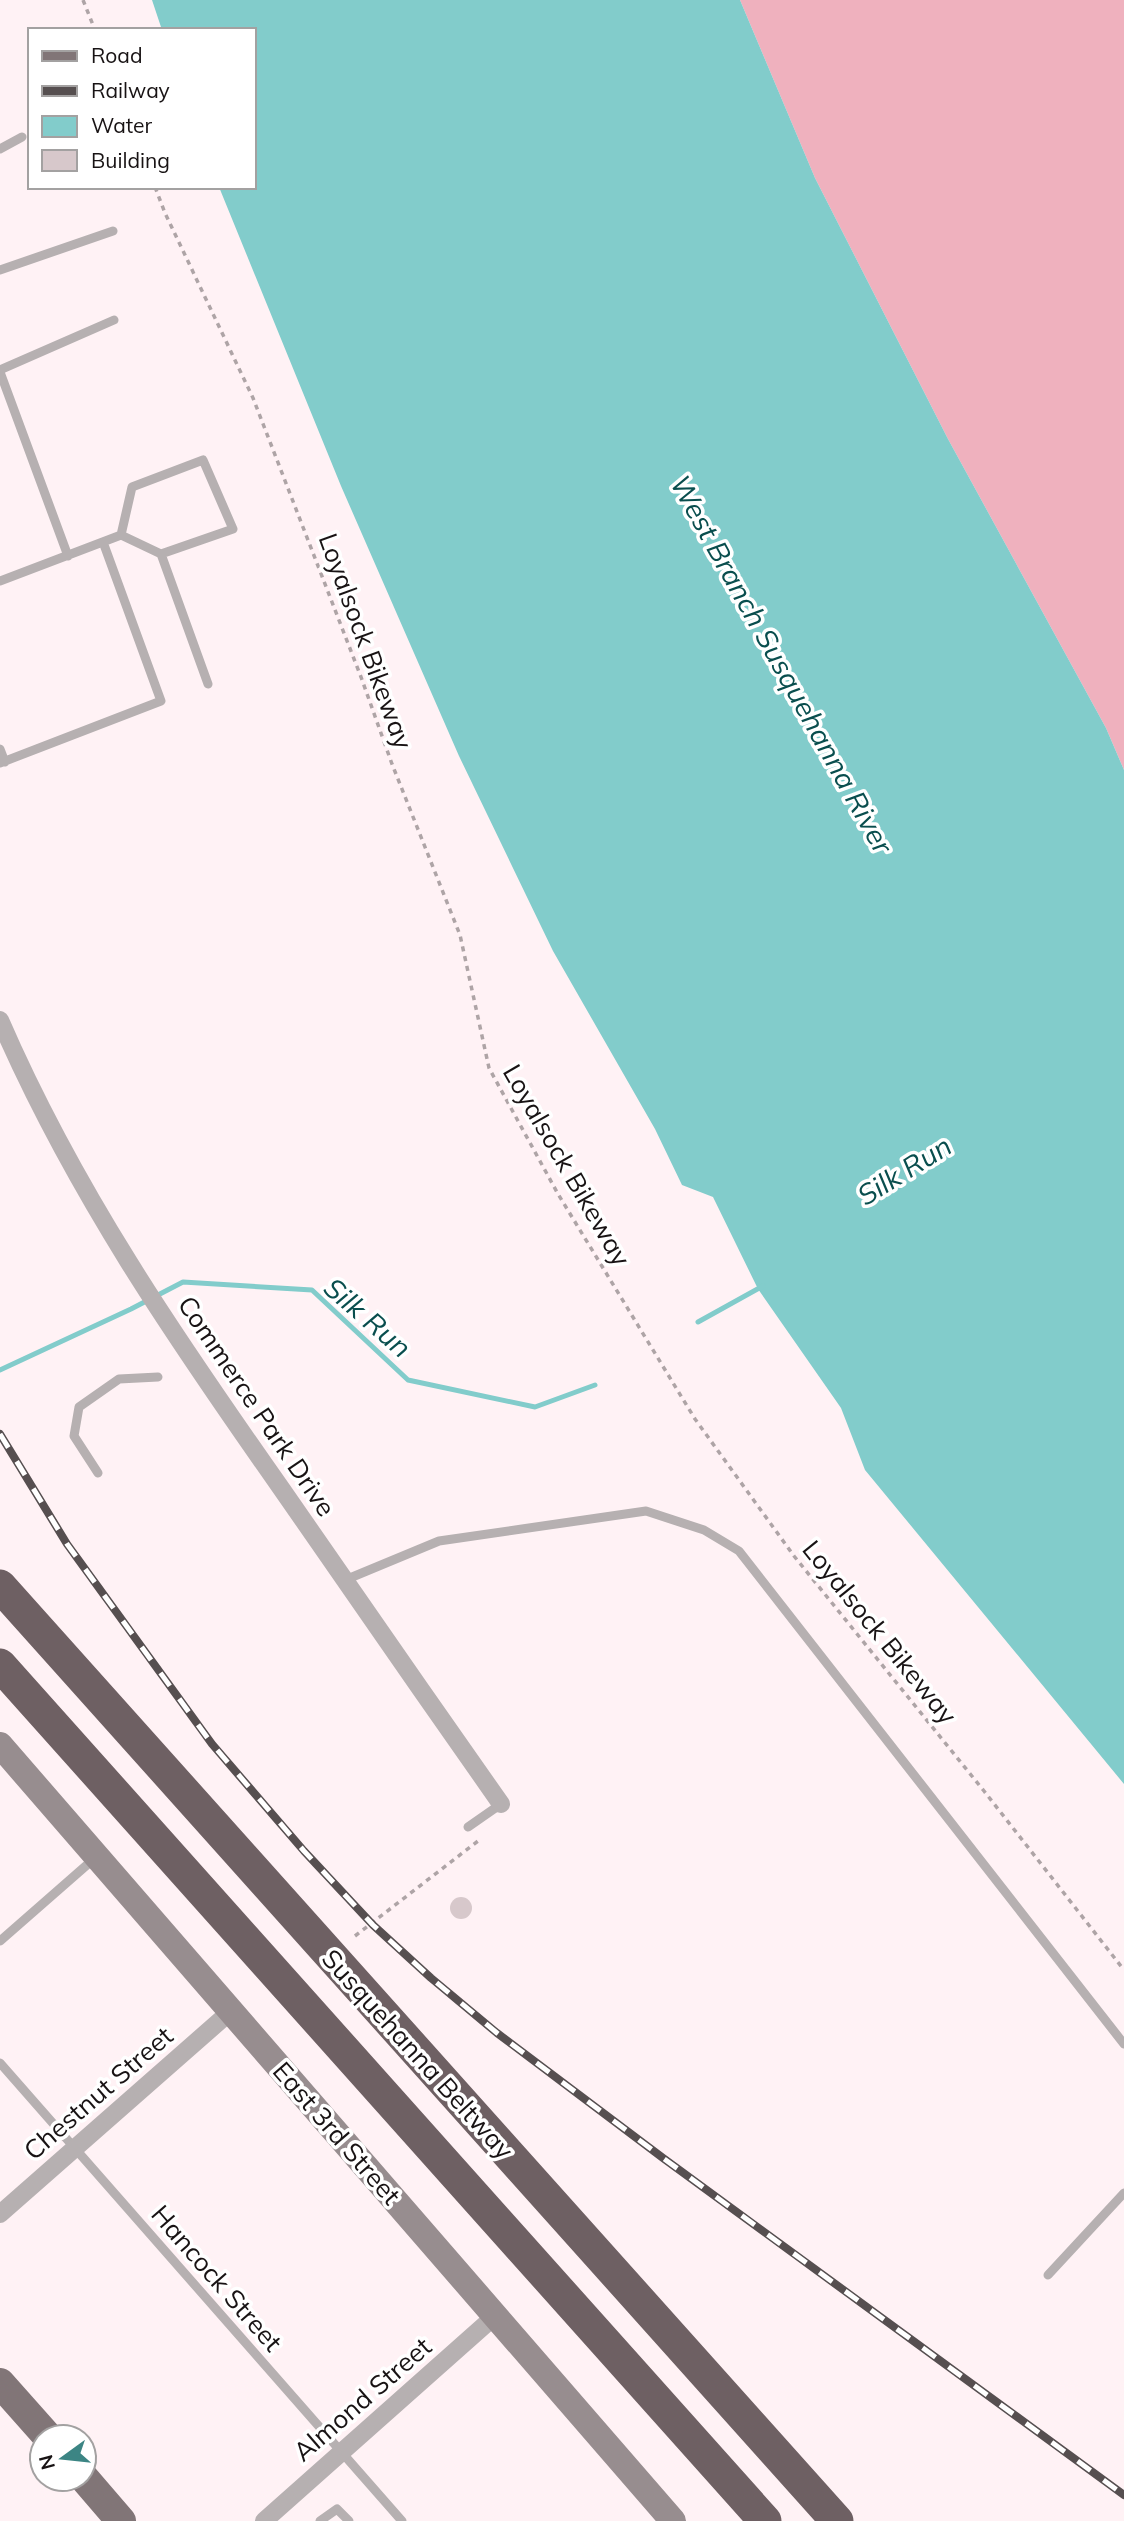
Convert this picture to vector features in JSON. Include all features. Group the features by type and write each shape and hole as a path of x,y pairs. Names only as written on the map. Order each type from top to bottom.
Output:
{"highway":[{"path":"0,1578 44,1636"},
{"name":"Susquehanna Beltway","path":"0,1586 837,2521"},
{"name":"Susquehanna Beltway","path":"0,1665 765,2521"}],"main road":[{"name":"East 3rd Street","path":"0,1745 673,2521"},
{"path":"0,2383 36,2423"},
{"path":"97,2493 121,2521"}],"street":[{"name":"Commerce Park Drive","path":"0,1020 65,1156 141,1283 501,1804"},
{"name":"Chestnut Street","path":"0,2214 231,2011"},
{"name":"Almond Street","path":"273,2518 343,2451 496,2315"}],"lane":[{"path":"0,149 22,137"},
{"path":"0,270 113,231"},
{"path":"68,556 0,371 114,320"},
{"path":"0,581 121,535 161,554 233,529 203,460 132,486 121,535"},
{"path":"0,749 2,762 161,701 103,542"},
{"path":"161,554 208,684"},
{"path":"98,1473 74,1436 79,1407 119,1379 158,1377"},
{"path":"345,1580 439,1541 646,1511 705,1531 740,1551 1124,2044"},
{"path":"468,1827 501,1804"},
{"path":"0,1941 96,1856"},
{"name":"Hancock Street","path":"0,2063 402,2521"},
{"path":"1048,2275 1124,2193"},
{"path":"320,2521 337,2509 349,2521"}],"path":[{"path":"83,0 94,28"},
{"name":"Loyalsock Bikeway","path":"156,189 253,398 460,935 489,1068 558,1194 695,1419 794,1556 1124,1970"},
{"path":"355,1936 478,1841"}],"shaded area":[{"path":"740,0 1124,0 1124,770 1106,728 948,439 815,178"}],"water":[{"name":"West Branch Susquehanna River","path":"152,0 740,0 815,178 948,439 1106,728 1124,770 1124,1784 865,1470 841,1408 758,1289 713,1197 682,1185 655,1129 553,951 459,756 341,486 220,189 256,189 256,28 161,28"}],"building":[{"path":"461,1897 469,1900 472,1908 469,1916 461,1919 453,1916 450,1908 453,1900"}],"waterway":[{"name":"Silk Run","path":"0,1370 183,1282 312,1290 408,1380 535,1407 595,1385"},
{"name":"Silk Run","path":"698,1322 763,1286"}],"railway":[{"path":"0,1434 67,1544 212,1744 304,1851 373,1925 497,2033 663,2158 1124,2495"}]}
